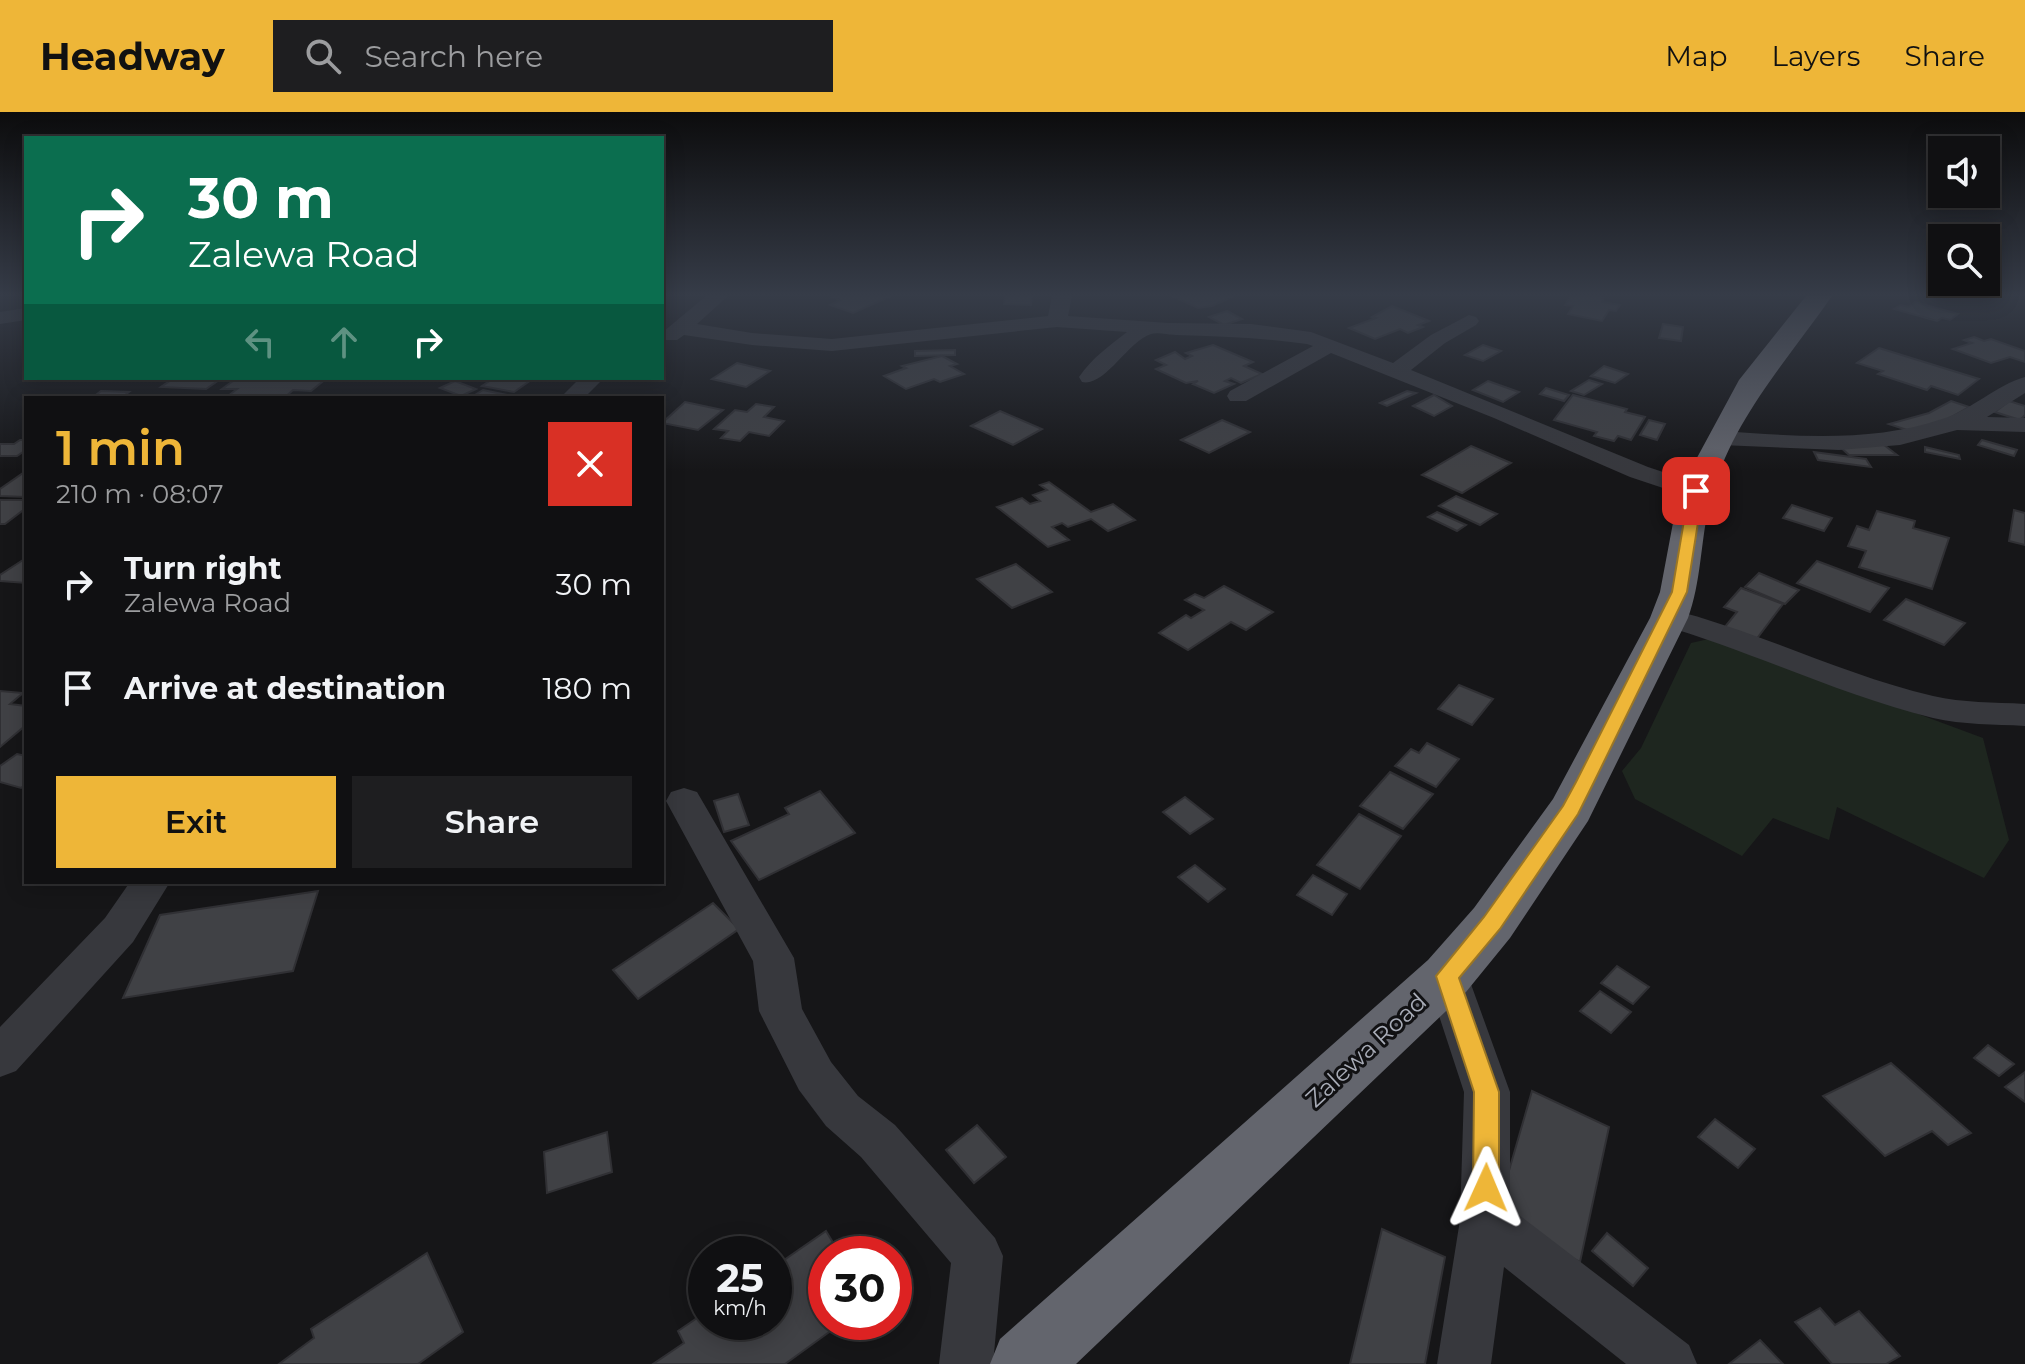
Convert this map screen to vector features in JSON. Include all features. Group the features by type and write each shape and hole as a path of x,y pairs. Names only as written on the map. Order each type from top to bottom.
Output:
{"highway":[{"name":"Zalewa Road","path":"1025,1364 1447,976 1492,923 1571,809 1669,618 1679,592 1696,491 1753,380 1773,354"}],"street":[{"path":"1090,377 1111,354"},
{"path":"1238,396 1313,354"},
{"path":"1354,354 1626,467 1696,491"},
{"path":"1396,371 1418,354"},
{"path":"573,396 591,380"},
{"path":"1955,423 2025,384"},
{"path":"1721,438 1786,442 1879,439 1955,423 2025,425"},
{"path":"1669,618 1713,629 1847,680 1934,707 2025,715"},
{"path":"684,801 741,907 773,958 781,1011 815,1076 842,1111 878,1141 977,1256 966,1364"},
{"path":"0,1057 119,930 150,884"},
{"path":"1447,976 1487,1092 1485,1220 1464,1364"},
{"path":"1485,1220 1670,1364"}],"shaded area":[{"path":"1713,638 1983,738 2009,840 1984,878 1837,807 1829,840 1773,818 1742,856 1635,799 1622,771 1641,748 1691,643"}],"building":[{"path":"915,354 955,354 955,355"},
{"path":"1169,354 1178,354 1185,359 1192,356 1189,354 1235,354 1253,362 1244,366 1262,374 1241,383 1231,378 1225,381 1234,384 1214,393 1193,384 1198,381 1186,383 1156,369 1166,365 1156,360"},
{"path":"1466,354 1495,354 1483,361"},
{"path":"1870,354 1900,354 1979,379 1958,395 1931,386 1927,390 1878,374 1883,371 1857,363"},
{"path":"1968,354 2025,354 2025,362 2010,357 1991,363"},
{"path":"942,356 957,364 950,366 964,374 940,382 934,379 906,389 884,376 906,368 902,366"},
{"path":"737,363 770,371 746,387 712,379"},
{"path":"1604,366 1628,374 1615,383 1591,376"},
{"path":"171,380 219,380 206,389 161,387"},
{"path":"234,380 325,380 311,391 293,390 286,396 228,396 237,389 222,389"},
{"path":"491,380 531,380 514,392 482,386"},
{"path":"1589,380 1602,384 1584,395 1571,391"},
{"path":"455,381 476,389 461,396 440,388"},
{"path":"1488,381 1519,392 1503,402 1473,390"},
{"path":"1546,388 1569,395 1564,401 1540,394"},
{"path":"483,390 507,395 495,396 473,396"},
{"path":"101,391 129,392 124,396 95,396"},
{"path":"1407,391 1416,393 1387,406 1380,403"},
{"path":"1434,395 1452,406 1434,416 1413,406"},
{"path":"1573,395 1645,417 1631,440 1618,436 1614,441 1594,436 1597,432 1554,420"},
{"path":"1951,401 1969,407 1946,420 1910,431 1889,424 1929,413"},
{"path":"2009,401 2025,406 2025,415 2020,420 1995,412"},
{"path":"685,402 723,410 698,430 664,421"},
{"path":"756,404 774,407 764,417 784,421 769,436 749,432 740,441 721,438 728,431 714,429 735,410 747,412"},
{"path":"1000,411 1042,429 1013,445 971,426"},
{"path":"1222,420 1250,432 1209,453 1181,440"},
{"path":"1649,420 1665,424 1657,440 1640,435"},
{"path":"24,440 24,451 17,456 0,456 0,444"},
{"path":"1982,440 2017,450 2014,456 1978,445"},
{"path":"1838,445 1884,445 1897,455 1849,455"},
{"path":"1471,446 1511,463 1462,493 1422,475"},
{"path":"1925,447 1959,455 1960,459 1925,452"},
{"path":"1814,452 1866,459 1871,467 1818,460"},
{"path":"24,472 24,497 0,496 0,489"},
{"path":"1049,482 1091,512 1113,504 1135,520 1108,531 1091,519 1068,527 1062,523 1052,527 1069,540 1048,547 997,507 1022,498 1030,504 1040,501 1033,495 1047,490 1040,485"},
{"path":"1456,496 1497,514 1480,525 1439,506"},
{"path":"0,500 24,500 24,510 5,524 0,524"},
{"path":"1792,505 1832,518 1824,531 1783,518"},
{"path":"2014,510 2025,513 2025,545 2009,541"},
{"path":"1877,511 1915,521 1913,528 1949,538 1932,589 1859,567 1866,551 1848,546 1857,526 1869,530"},
{"path":"1437,512 1466,525 1457,531 1428,517"},
{"path":"24,559 24,583 0,581 0,575"},
{"path":"1817,561 1889,588 1870,612 1797,583"},
{"path":"1016,564 1052,592 1012,608 977,579"},
{"path":"1759,573 1799,590 1785,604 1745,587"},
{"path":"1224,586 1273,612 1246,630 1231,622 1188,650 1159,633 1186,615 1191,618 1204,610 1185,600 1195,594 1204,598"},
{"path":"1741,588 1783,604 1755,641 1724,628 1737,612 1724,607"},
{"path":"1906,599 1965,623 1944,645 1884,620"},
{"path":"1459,685 1493,699 1472,725 1438,709"},
{"path":"0,691 23,693 10,704 24,706 24,727 0,747"},
{"path":"1427,743 1459,759 1436,787 1395,766 1411,749 1419,753"},
{"path":"17,754 24,756 24,786 21,788 0,782 0,766"},
{"path":"1390,772 1433,794 1403,829 1360,806"},
{"path":"820,791 855,833 759,880 731,841 789,814 785,808"},
{"path":"738,794 749,825 724,832 714,801"},
{"path":"1185,797 1213,819 1190,834 1163,812"},
{"path":"1359,814 1401,836 1360,889 1317,865"},
{"path":"1195,865 1225,889 1208,902 1178,877"},
{"path":"1313,875 1347,894 1332,915 1297,895"},
{"path":"318,891 293,971 123,998 160,915"},
{"path":"713,903 739,929 638,999 613,970"},
{"path":"1617,966 1649,987 1633,1004 1601,983"},
{"path":"1600,991 1631,1012 1611,1033 1580,1011"},
{"path":"1988,1045 2014,1064 1999,1076 1974,1058"},
{"path":"1891,1063 1971,1133 1948,1145 1932,1131 1885,1156 1823,1096"},
{"path":"2025,1072 2025,1102 2005,1087"},
{"path":"1532,1091 1609,1127 1580,1262 1495,1219"},
{"path":"1715,1119 1755,1149 1738,1168 1698,1137"},
{"path":"977,1125 1006,1157 974,1183 946,1150"},
{"path":"607,1132 612,1172 547,1193 544,1152"},
{"path":"1382,1229 1445,1257 1425,1364 1350,1364"},
{"path":"1607,1233 1648,1268 1633,1286 1592,1251"},
{"path":"808,1243 808,1340 818,1340 785,1364 653,1364 684,1343 678,1331 688,1324 688,1340 792,1340 792,1255"},
{"path":"427,1253 463,1332 418,1364 279,1364 314,1338 311,1329"},
{"path":"1820,1308 1835,1325 1859,1311 1900,1356 1886,1364 1832,1364 1795,1322"},
{"path":"1760,1340 1783,1364 1729,1364"}],"route":[{"path":"1486,1188 1487,1092 1447,976 1492,923 1571,809 1585,782 1669,618 1679,592 1696,491"}]}
